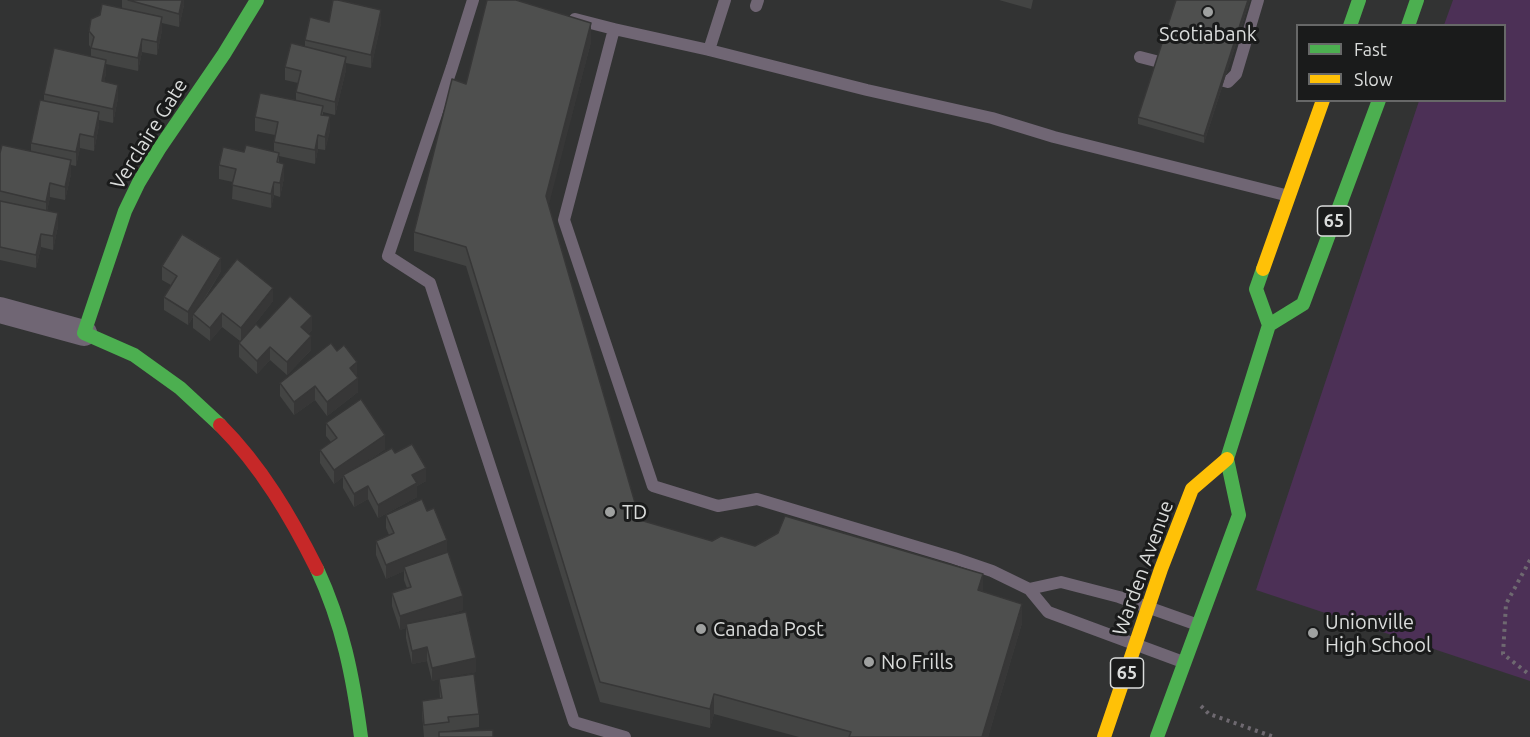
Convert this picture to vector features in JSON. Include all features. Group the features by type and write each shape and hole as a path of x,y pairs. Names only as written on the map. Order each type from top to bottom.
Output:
{"main road":[{"name":"Verclaire Gate","path":"84,333 121,220 139,182 257,0"},
{"path":"1351,24 1359,0"},
{"path":"1409,24 1417,0"},
{"name":"65","path":"1322,102 1256,289 1269,325 1303,304 1378,102"},
{"path":"1157,737 1239,515 1227,459 1269,325"},
{"path":"84,333 133,354 221,424 250,458 281,502 309,551 340,627 359,704 361,737"},
{"name":"Warden Avenue","path":"1104,737 1192,489 1227,459"}],"street":[{"path":"0,310 84,333"}],"lane":[{"path":"473,0 388,256 430,283 574,722 625,737"},
{"path":"709,50 725,0"},
{"path":"1140,57 1228,82 1236,74 1258,0"},
{"path":"568,17 992,118 1290,196"},
{"path":"614,29 564,220 653,486 718,506 757,499 954,558 992,571 1029,588 1048,612 1185,663"},
{"path":"1029,588 1061,582 1119,597 1198,625"}],"path":[{"path":"1530,560 1506,604 1503,654 1530,675"},
{"path":"1201,706 1209,714 1274,737"}],"shaded area":[{"path":"1453,0 1530,0 1530,681 1256,590 1419,102 1506,102 1506,24 1444,24"}],"building":[{"path":"128,0 182,0 179,14"},
{"path":"333,0 381,10 371,55 305,40 310,17 329,22"},
{"path":"487,0 516,0 591,23 546,196 640,520 712,541 721,536 755,546 778,533 785,516 983,574 978,590 1022,604 982,737 849,737 851,732 714,694 710,709 600,682 466,247 414,232 452,79 466,84"},
{"path":"1176,0 1248,0 1204,136 1138,117"},
{"path":"102,4 162,17 157,42 142,39 138,58 91,48 94,37 89,31 91,19 100,15"},
{"path":"291,43 346,57 335,102 296,92 301,71 285,67"},
{"path":"54,48 106,60 102,81 118,85 113,109 44,94"},
{"path":"260,93 323,106 321,115 330,116 325,137 318,135 315,150 274,142 278,122 255,117"},
{"path":"40,100 99,112 94,137 80,134 76,152 31,143"},
{"path":"2,145 71,160 65,187 50,183 46,202 0,191"},
{"path":"246,145 279,153 277,162 284,164 280,183 274,182 271,194 232,185 236,169 219,165 223,147 244,152"},
{"path":"0,201 58,213 53,236 41,234 36,255 0,247"},
{"path":"182,234 221,258 188,312 164,297 177,276 162,266"},
{"path":"237,259 273,288 241,328 222,313 210,328 193,314"},
{"path":"290,296 312,316 301,327 311,336 287,362 270,347 257,361 239,343 256,324 260,328"},
{"path":"331,343 337,351 344,345 357,362 350,368 358,378 327,402 315,386 294,402 280,383"},
{"path":"361,399 385,435 334,470 320,450 337,438 326,423"},
{"path":"412,444 426,468 412,475 417,483 378,505 368,486 354,494 343,475 392,448 395,453"},
{"path":"422,499 427,511 434,508 447,540 386,565 376,541 394,533 386,515"},
{"path":"448,552 463,596 400,616 392,593 411,587 404,567"},
{"path":"466,612 476,658 432,668 427,647 412,651 406,624"},
{"path":"474,674 479,714 448,717 449,722 424,725 422,701 442,698 439,679"},
{"path":"493,730 493,737 439,737 439,732"}],"traffic: fast":[{"path":"220,425 180,388 134,355 84,333 125,211 139,182 257,0"},
{"path":"1351,24 1359,0"},
{"path":"1409,24 1417,0"},
{"path":"1269,325 1303,304 1378,102"},
{"path":"1157,737 1239,515 1227,459 1269,325 1256,289 1263,269"},
{"path":"317,569 334,610 346,652 361,737"}],"traffic: slow":[{"path":"1263,269 1322,102"},
{"path":"1104,737 1161,569 1192,489 1227,459"}],"traffic: jam":[{"path":"220,425 262,475 297,530 317,569"}],"place":[{"name":"Scotiabank","path":"1208,12"},
{"name":"TD","path":"610,512"},
{"name":"Canada Post","path":"701,629"},
{"name":"Unionville High School","path":"1313,633"},
{"name":"No Frills","path":"869,662"}]}
